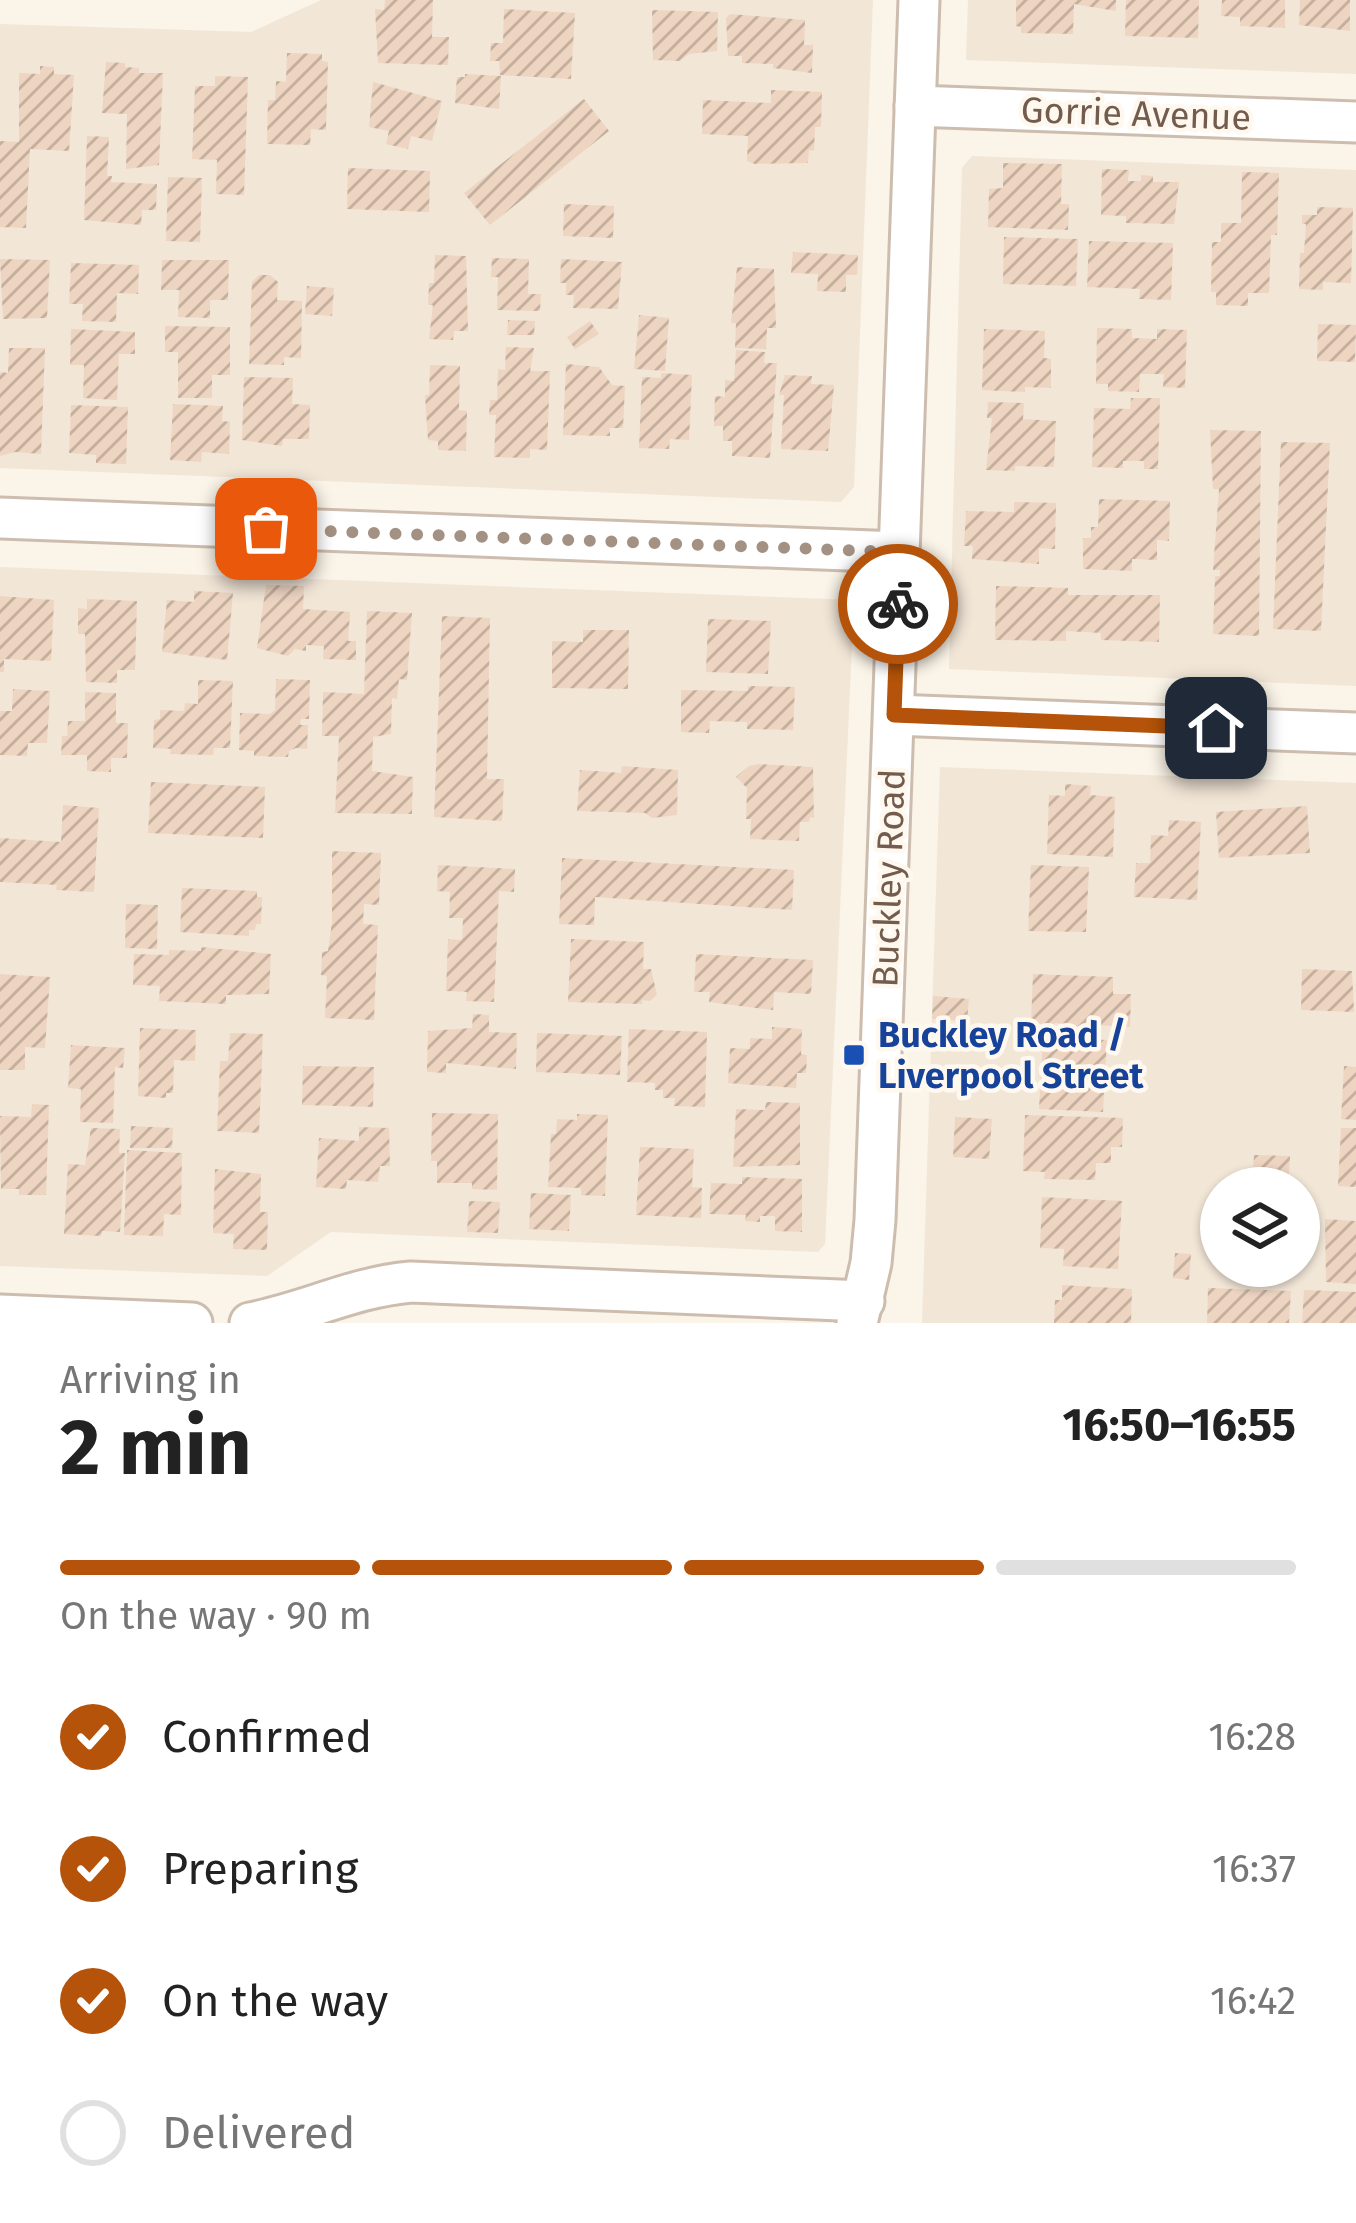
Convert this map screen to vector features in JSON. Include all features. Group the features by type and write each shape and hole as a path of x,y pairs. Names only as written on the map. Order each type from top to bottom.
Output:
{"street":[{"name":"Buckley Road","path":"861,1312 875,1220 919,0"},
{"name":"Gorrie Avenue","path":"915,106 1356,122"},
{"path":"0,518 899,552"},
{"path":"894,715 1356,733"},
{"path":"250,1323 289,1315 353,1290 411,1282 861,1312"},
{"path":"0,1315 192,1323"}],"shaded area":[{"path":"321,0 873,0 854,487 841,502 0,468 0,24 251,32"},
{"path":"968,0 1356,0 1356,74 966,60"},
{"path":"972,156 1356,170 1356,686 949,669 962,168"},
{"path":"0,567 854,600 825,1244 818,1252 331,1232 267,1276 0,1266"},
{"path":"940,767 1356,783 1356,1323 922,1323"}],"building":[{"path":"385,0 433,0 432,37 449,37 448,65 378,63 375,9 384,10"},
{"path":"1016,0 1116,0 1116,11 1074,4 1073,34 1021,33 1016,26"},
{"path":"1126,0 1199,0 1198,38 1125,36"},
{"path":"1222,0 1285,0 1285,28 1240,26 1240,17 1221,16"},
{"path":"1300,0 1350,0 1350,31 1299,25"},
{"path":"504,9 575,13 571,79 500,75 499,61 490,61 491,43 503,43"},
{"path":"652,10 718,12 717,51 689,54 680,61 653,60"},
{"path":"730,14 805,20 804,45 813,45 812,73 742,63 742,56 728,56 726,18"},
{"path":"287,53 322,54 322,61 328,62 326,130 311,129 310,145 267,144 268,100 275,100 276,81 286,82"},
{"path":"106,62 125,63 125,67 139,68 139,73 163,73 159,165 126,169 127,114 102,113"},
{"path":"40,66 54,67 54,74 74,75 69,151 30,149 26,228 0,227 0,141 19,142 19,73 40,74"},
{"path":"215,76 248,77 244,195 216,194 217,160 192,159 195,86 215,86"},
{"path":"501,76 499,109 455,103 457,77"},
{"path":"373,82 442,101 432,141 411,136 408,149 386,144 389,131 369,127"},
{"path":"771,90 822,92 821,127 815,127 808,163 755,164 747,161 748,136 702,134 703,100 771,103"},
{"path":"584,99 609,131 490,225 464,193"},
{"path":"87,136 109,137 107,176 112,176 111,182 157,184 156,210 142,210 141,225 84,220"},
{"path":"1003,163 1062,164 1061,204 1069,204 1068,230 988,227 989,189 1003,188"},
{"path":"348,168 430,171 429,212 347,209"},
{"path":"1102,169 1129,170 1128,181 1141,181 1141,175 1153,176 1153,182 1179,182 1174,224 1126,223 1126,216 1101,215"},
{"path":"1242,172 1279,173 1269,293 1248,293 1248,306 1216,305 1216,292 1211,292 1212,242 1221,242 1221,223 1241,223"},
{"path":"168,177 202,178 200,242 166,241"},
{"path":"564,204 614,206 613,238 563,236"},
{"path":"1317,207 1353,208 1351,283 1323,282 1323,290 1299,289 1306,224 1302,224 1302,215 1317,215"},
{"path":"1004,237 1078,239 1076,286 1003,284"},
{"path":"1089,241 1173,243 1171,300 1139,299 1140,289 1087,287"},
{"path":"793,252 858,255 857,275 846,275 846,292 817,291 818,274 791,273"},
{"path":"435,255 466,256 468,331 454,331 453,340 429,339 433,305 428,305 429,283 434,283"},
{"path":"492,258 529,259 528,294 541,294 540,311 497,310 498,277 491,277"},
{"path":"0,259 50,260 47,318 3,319"},
{"path":"561,259 622,262 618,309 573,308 574,295 566,295 566,283 560,283"},
{"path":"162,260 229,260 228,300 210,300 210,318 178,317 179,290 161,290"},
{"path":"71,263 139,265 138,294 117,293 116,322 82,321 83,304 69,304"},
{"path":"737,267 774,269 776,328 767,328 766,349 735,348 736,323 731,323"},
{"path":"259,275 270,275 278,282 277,300 302,301 301,358 284,357 284,365 249,364 252,282"},
{"path":"307,286 334,288 332,316 305,314"},
{"path":"639,315 669,318 665,371 634,369"},
{"path":"508,320 535,321 534,335 507,335"},
{"path":"590,321 599,334 575,349 567,337"},
{"path":"1318,324 1356,325 1355,362 1317,361"},
{"path":"165,326 230,327 230,375 212,375 212,398 178,398 178,352 165,352"},
{"path":"1097,328 1132,329 1132,338 1157,339 1157,329 1187,330 1185,388 1163,387 1164,374 1140,374 1139,392 1108,391 1108,384 1096,384"},
{"path":"71,329 135,332 135,354 119,354 117,400 83,398 84,365 70,365"},
{"path":"984,329 1045,331 1044,358 1051,359 1051,388 982,390"},
{"path":"506,347 534,348 530,371 550,371 547,450 530,449 530,458 494,457 496,415 489,415 490,400 497,400 498,369 505,370"},
{"path":"9,348 45,348 41,454 0,456 0,372 8,373"},
{"path":"736,350 765,352 764,363 777,363 770,458 732,456 732,441 723,441 723,426 714,426 715,396 725,397 725,380 734,381"},
{"path":"566,364 599,367 612,385 625,386 623,428 610,428 610,436 563,435"},
{"path":"430,365 460,366 459,410 467,411 466,451 438,450 438,441 428,440 425,395 429,395"},
{"path":"661,373 692,375 689,440 670,439 669,449 639,448 642,377 661,378"},
{"path":"785,375 812,376 811,384 834,385 828,451 781,449 784,395 779,395"},
{"path":"244,377 293,378 292,404 310,405 309,439 283,439 282,446 242,440"},
{"path":"1131,398 1160,398 1158,469 1144,469 1144,461 1123,461 1123,468 1092,467 1094,408 1130,409"},
{"path":"988,402 1024,403 1023,419 1056,421 1054,467 986,470 992,418 987,418"},
{"path":"173,404 223,406 222,421 230,422 229,454 202,452 201,462 170,460"},
{"path":"71,405 128,407 126,464 96,463 96,455 69,453"},
{"path":"1210,430 1261,431 1259,636 1213,634 1215,576 1220,576 1220,570 1213,570 1219,489 1213,489"},
{"path":"1281,442 1330,443 1321,631 1273,629"},
{"path":"1099,499 1170,501 1169,541 1157,540 1157,560 1132,559 1132,571 1083,569 1083,538 1091,538 1091,527 1098,527"},
{"path":"1014,502 1056,503 1055,549 1039,548 1039,564 972,559 973,546 964,546 966,511 1014,512"},
{"path":"266,585 304,586 303,609 350,612 348,641 356,641 356,660 323,659 324,646 306,645 306,651 295,649 288,656 257,648"},
{"path":"996,586 1068,588 1068,595 1160,595 1159,642 1101,640 1101,633 1066,631 1066,641 995,640"},
{"path":"194,591 233,593 227,660 162,652 167,600 194,602"},
{"path":"0,596 54,600 51,661 4,659 4,672 0,672"},
{"path":"87,599 137,601 135,670 117,670 117,683 86,682 85,634 78,634 78,608 87,609"},
{"path":"367,611 412,613 407,680 399,679 397,699 392,698 391,734 373,737 372,771 413,777 412,814 335,813 339,736 322,736 323,692 364,694"},
{"path":"442,616 490,618 487,779 504,779 502,821 434,817"},
{"path":"708,619 771,621 768,674 706,672"},
{"path":"583,630 629,630 628,689 552,688 552,641 583,642"},
{"path":"276,679 310,680 309,719 301,719 300,725 308,725 307,749 296,748 288,757 254,756 254,751 239,750 240,713 275,710"},
{"path":"198,680 233,681 230,748 214,748 213,755 170,754 171,749 153,748 154,720 160,719 160,710 184,711 185,703 198,704"},
{"path":"748,686 795,687 793,730 747,729 747,722 710,721 709,733 681,732 681,690 748,691"},
{"path":"13,689 50,691 47,743 28,743 27,756 0,755 0,711 12,711"},
{"path":"85,692 116,693 116,723 128,723 127,758 111,758 111,772 87,771 87,755 61,755 68,721 85,721"},
{"path":"758,764 813,767 814,818 800,822 799,841 750,839 747,788 736,777"},
{"path":"622,766 678,770 677,815 652,818 645,813 577,811 580,770 621,773"},
{"path":"151,782 265,787 263,838 148,833"},
{"path":"1065,784 1091,786 1090,795 1115,797 1113,857 1047,854 1049,795 1065,796"},
{"path":"63,805 99,808 94,892 0,882 0,838 61,842"},
{"path":"1307,806 1310,853 1219,858 1216,812"},
{"path":"1169,820 1201,822 1197,900 1134,897 1136,863 1150,863 1151,835 1168,836"},
{"path":"332,851 381,853 379,905 364,904 363,924 378,925 374,1020 325,1018 327,976 321,975 322,952 328,951 332,922"},
{"path":"562,858 794,870 792,910 595,897 594,925 559,924"},
{"path":"438,865 515,869 514,892 499,891 494,1002 466,1001 467,992 446,991 448,939 462,940 463,918 449,918 450,892 437,891"},
{"path":"1031,865 1089,867 1086,932 1028,931"},
{"path":"182,888 257,891 257,897 262,897 261,924 249,930 249,936 180,932"},
{"path":"126,904 158,905 157,949 125,948"},
{"path":"571,939 644,942 643,969 651,969 657,995 642,1004 568,1002"},
{"path":"201,947 271,954 269,994 226,995 226,1004 159,1001 160,986 133,985 134,954 169,955 169,950 201,951"},
{"path":"696,954 813,960 811,994 774,992 773,1010 709,1002 710,992 694,992"},
{"path":"1302,969 1352,971 1354,1012 1301,1010"},
{"path":"0,974 50,977 45,1048 25,1047 25,1070 0,1070"},
{"path":"1033,974 1113,977 1113,994 1131,994 1130,1027 1094,1025 1094,1029 1055,1023 1055,1028 1031,1022"},
{"path":"933,996 969,999 967,1021 932,1019"},
{"path":"473,1014 489,1015 489,1032 517,1033 516,1069 446,1063 446,1073 427,1072 428,1031 472,1028"},
{"path":"772,1027 802,1029 806,1073 797,1073 796,1088 728,1083 730,1048 750,1049 750,1038 772,1039"},
{"path":"140,1028 196,1030 195,1061 174,1060 173,1093 166,1093 166,1098 138,1096"},
{"path":"629,1029 707,1032 705,1107 674,1106 675,1098 663,1098 663,1090 655,1090 655,1083 627,1082"},
{"path":"230,1033 263,1034 259,1133 217,1131 220,1061 228,1061"},
{"path":"537,1033 622,1036 620,1075 536,1072"},
{"path":"1043,1037 1107,1040 1103,1112 1039,1109"},
{"path":"71,1045 125,1048 123,1068 115,1067 113,1123 80,1122 81,1089 68,1088"},
{"path":"303,1066 374,1067 373,1107 302,1105"},
{"path":"1344,1066 1356,1067 1356,1120 1341,1119"},
{"path":"766,1102 800,1103 800,1165 733,1167 736,1109 765,1110"},
{"path":"32,1104 49,1105 46,1195 1,1189 0,1116 31,1117"},
{"path":"432,1113 498,1114 497,1190 472,1189 472,1183 437,1183 437,1161 431,1161"},
{"path":"577,1114 608,1115 605,1196 581,1195 581,1188 548,1187 551,1134 556,1134 557,1119 577,1120"},
{"path":"1025,1115 1123,1118 1122,1147 1111,1147 1111,1163 1096,1163 1095,1180 1044,1179 1045,1172 1023,1171"},
{"path":"955,1117 992,1119 989,1159 953,1157"},
{"path":"131,1126 173,1128 172,1148 130,1148"},
{"path":"359,1127 389,1128 390,1166 380,1166 378,1182 347,1180 346,1189 316,1187 319,1138 359,1141"},
{"path":"91,1128 120,1129 119,1153 125,1153 120,1232 64,1234 68,1164 85,1165"},
{"path":"1341,1128 1356,1128 1356,1187 1338,1186"},
{"path":"640,1147 694,1149 692,1187 702,1188 701,1218 636,1215"},
{"path":"127,1150 182,1153 181,1215 164,1214 163,1236 124,1235"},
{"path":"1254,1155 1290,1156 1289,1167 1253,1167"},
{"path":"215,1169 261,1174 260,1212 268,1212 267,1250 233,1249 234,1234 213,1233"},
{"path":"742,1177 802,1179 802,1232 775,1231 775,1216 760,1216 760,1222 745,1221 746,1215 709,1214 711,1183 742,1184"},
{"path":"531,1193 571,1195 569,1231 529,1229"},
{"path":"1042,1197 1122,1201 1118,1269 1063,1266 1064,1249 1040,1248"},
{"path":"469,1201 500,1202 498,1233 467,1232"},
{"path":"1325,1219 1356,1221 1356,1284 1326,1282"},
{"path":"1175,1253 1191,1254 1189,1280 1173,1278"},
{"path":"1062,1285 1132,1289 1131,1323 1054,1323 1055,1300 1062,1300"},
{"path":"1208,1288 1291,1291 1289,1323 1207,1323"},
{"path":"1304,1290 1356,1292 1356,1323 1302,1323"}],"way so far":[{"path":"266,529 899,552 898,604"}],"place":[{"name":"Buckley Road / Liverpool Street","path":"854,1055"}],"route":[{"path":"898,604 894,715 1216,728"}]}
